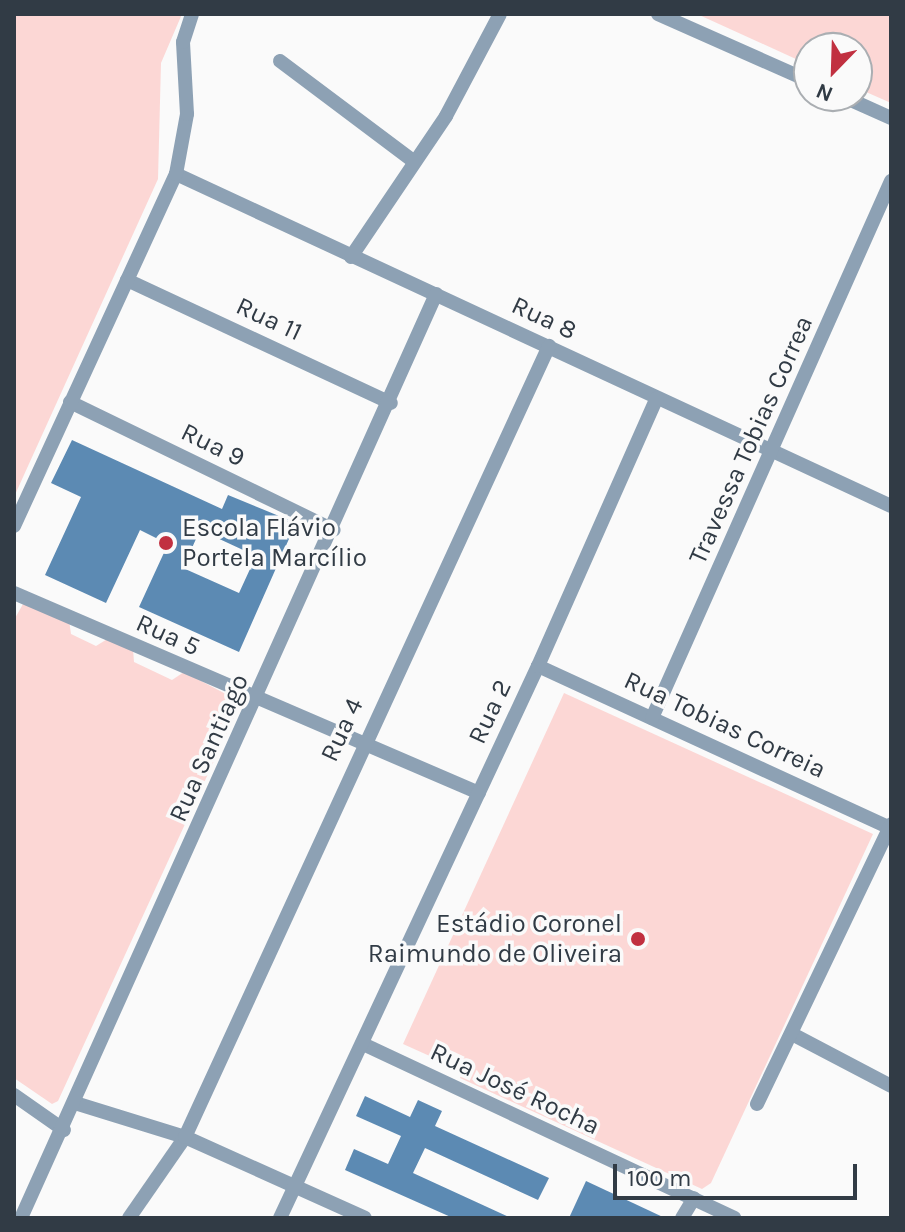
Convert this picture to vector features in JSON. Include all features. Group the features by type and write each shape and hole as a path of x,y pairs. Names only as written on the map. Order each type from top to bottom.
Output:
{"street":[{"path":"14,526 176,174 187,114 183,42 192,14"},
{"path":"351,257 446,116 500,14"},
{"path":"658,14 793,74"},
{"path":"280,61 413,161"},
{"name":"Rua 8","path":"176,174 891,505"},
{"name":"Travessa Tobias Correa","path":"652,718 891,181"},
{"name":"Rua 11","path":"127,280 391,403"},
{"name":"Rua Santiago","path":"21,1218 64,1130 334,530 436,294"},
{"name":"Rua 4","path":"129,1218 185,1137 362,743 549,346"},
{"name":"Rua 2","path":"280,1218 538,666 657,398"},
{"name":"Rua 9","path":"70,402 334,530"},
{"name":"Rua 5","path":"16,599 479,793"},
{"name":"Rua Tobias Correia","path":"538,666 890,826"},
{"path":"757,1104 794,1035 890,826"},
{"path":"794,1035 891,1086"},
{"name":"Rua José Rocha","path":"363,1044 734,1218"},
{"path":"14,1095 64,1130"},
{"path":"75,1103 185,1137 365,1218"},
{"path":"682,1218 694,1198"}],"shaded area":[{"path":"14,14 182,14 161,63 158,179 14,497"},
{"path":"697,14 891,14 891,103 873,95 873,32 793,32 793,58"},
{"path":"23,604 69,620 71,634 96,646 109,638 133,649 134,662 172,680 184,672 241,702 58,1101 52,1104 14,1078 14,620"},
{"name":"Estádio Coronel Raimundo de Oliveira","path":"564,693 873,834 711,1183 702,1189 460,1078 463,1071 403,1044"}],"building":[{"path":"72,440 222,509 228,495 296,523 239,652 139,607 168,544 140,530 106,603 45,575 81,497 51,483","holes":["200,530 256,556 239,593 183,568"]},
{"path":"365,1096 410,1117 418,1100 442,1111 435,1126 549,1178 538,1200 425,1148 413,1173 511,1218 453,1218 345,1170 354,1149 388,1164 401,1136 356,1116"},
{"path":"586,1181 665,1218 569,1218"}],"place":[{"name":"Escola Flávio Portela Marcílio","path":"166,543"},
{"name":"Estádio Coronel Raimundo de Oliveira","path":"638,939"}]}
